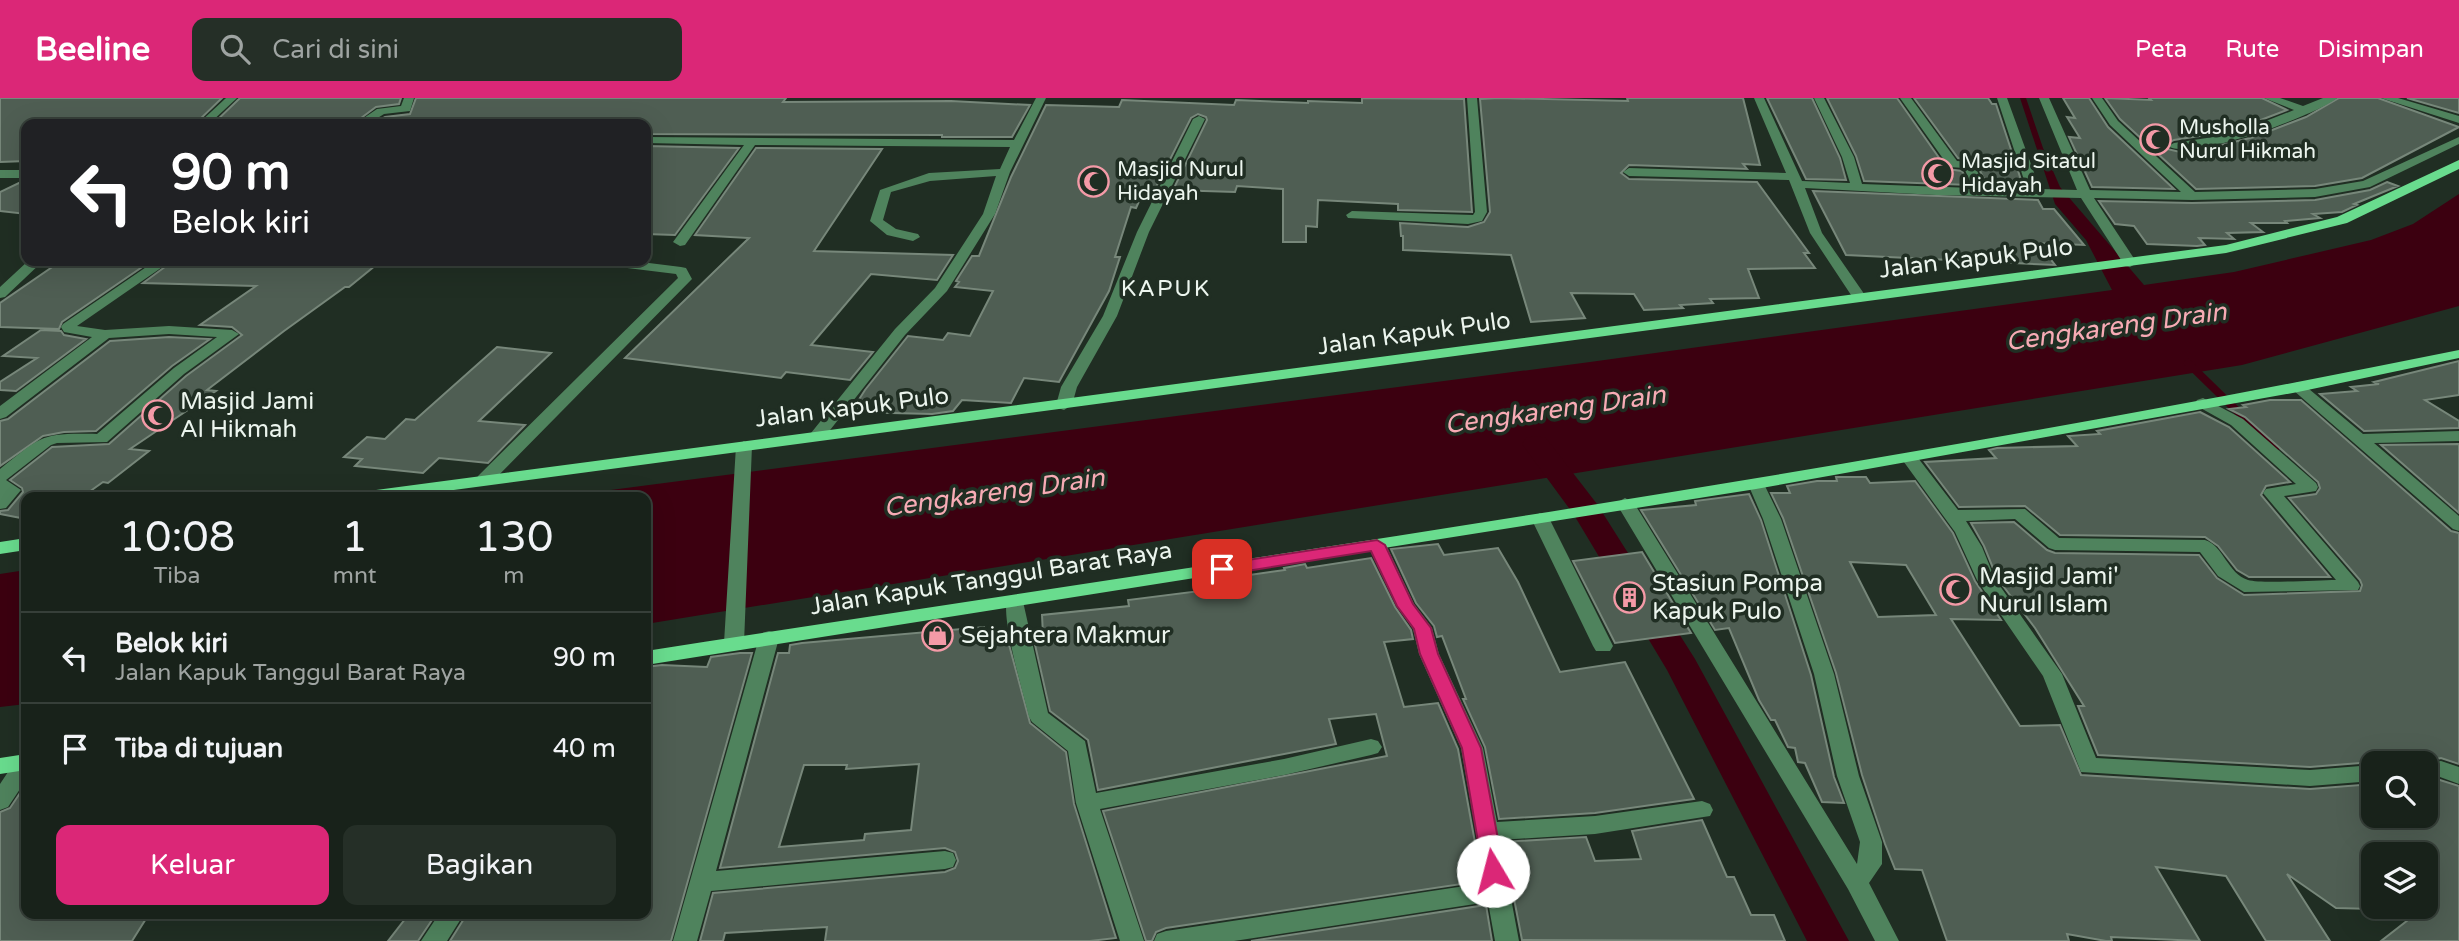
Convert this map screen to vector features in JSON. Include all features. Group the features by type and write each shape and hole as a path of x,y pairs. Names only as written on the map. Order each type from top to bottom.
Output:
{"main road":[{"name":"Jalan Kapuk Pulo","path":"398,492 484,480 743,455 817,436 2226,249 2342,220 2459,164"},
{"path":"1546,517 1909,458 2298,387 2459,354"},
{"name":"Jalan Kapuk Tanggul Barat Raya","path":"651,657 734,634 769,638 1546,517"},
{"path":"0,548 21,545"},
{"path":"0,766 21,763"}],"street":[{"path":"209,119 232,98"},
{"path":"369,119 381,111 406,109 409,98"},
{"path":"817,436 900,332 940,290 989,214 1004,172 1041,98"},
{"path":"1352,215 1468,220 1477,218 1481,212 1472,98"},
{"path":"1759,98 1796,180 1816,233 1860,298"},
{"path":"1819,98 1848,157 1857,187"},
{"path":"1905,98 1953,163 1969,165 1981,192"},
{"path":"2001,98 2041,193"},
{"path":"2044,98 2085,194 2128,263"},
{"path":"2097,98 2114,122 2192,196"},
{"path":"2269,98 2304,110"},
{"path":"2174,146 2237,139 2332,98"},
{"path":"2386,98 2459,120"},
{"path":"1064,405 1069,387 1110,316 1143,232 1199,120"},
{"path":"651,140 1019,144"},
{"path":"1629,172 1981,192 2192,196 2315,193 2366,184 2459,140"},
{"path":"680,242 752,141"},
{"path":"913,237 892,232 876,222 886,190 929,177 1004,172"},
{"path":"0,174 21,174"},
{"path":"0,294 31,266"},
{"path":"0,477 45,442 55,438 101,439 179,371 232,334 169,330 105,334 68,327 157,266"},
{"path":"484,480 685,279 681,271 642,266"},
{"path":"0,414 105,334"},
{"path":"2298,387 2459,525"},
{"path":"1952,516 2019,513 2055,544 2205,546 2224,572 2245,586 2351,586 2272,493 2310,487 2211,401"},
{"path":"2358,439 2459,436"},
{"path":"734,634 743,455"},
{"path":"1909,458 1952,516 1981,562 1986,580 2052,674 2089,766 2310,778 2361,775"},
{"path":"0,484 12,490 0,504"},
{"path":"1756,484 1772,519 1824,674 1848,776 1871,842 1871,863 1856,882"},
{"path":"1616,505 1856,882 1887,941"},
{"path":"1546,517 1603,646"},
{"path":"1377,545 1406,606 1422,628 1429,654 1472,748 1507,941"},
{"path":"1015,601 1018,630 1039,717 1078,747 1087,803 1132,941"},
{"path":"684,941 769,638"},
{"path":"1087,803 1284,767 1371,747"},
{"path":"2438,769 2459,776"},
{"path":"0,801 21,770"},
{"path":"1488,831 1559,830 1625,823 1702,810"},
{"path":"701,882 944,860"},
{"path":"1166,941 1496,891"},
{"path":"433,941 448,919"}],"water":[{"name":"Cengkareng Drain","path":"2020,98 2026,98 2060,187 2144,285 2234,272 2371,240 2413,224 2459,194 2459,306 2242,365 651,623 651,492 595,492 1590,362 2112,290 2086,240 2055,204"},
{"path":"21,571 21,705 0,707 0,574"}],"building":[{"path":"0,98 222,98 200,119 21,119 21,161 0,162"},
{"path":"240,98 401,98 399,104 376,107 360,119 218,119"},
{"path":"416,98 786,98 783,102 951,101 1030,105 1012,137 651,134 651,119 382,119 410,114"},
{"path":"1362,98 1464,99 1472,212 1398,210 1398,204 1318,200 1317,227 1306,226 1306,242 1283,242 1283,189 1237,186 1235,192 1173,190 1207,120 1198,114 1191,118 1155,189 1145,188 1136,208 1131,207 1115,257 1120,257 1109,291 1059,382 1024,378 1011,403 962,400 953,411 932,414 851,412 908,336 943,340 948,333 970,336 993,291 955,287 959,282 956,281 972,256 979,256 1011,177 1046,105 1119,107 1122,100 1234,105 1236,100 1362,103"},
{"path":"1627,98 1743,98 1760,165 1743,164 1747,169 1629,165 1621,173 1629,179 1757,182 1809,253 1804,253 1815,268 1748,269 1759,298 1710,299 1713,303 1680,305 1683,308 1644,310 1634,294 1571,293 1585,318 1531,322 1511,255 1403,250 1401,236 1400,223 1468,227 1484,222 1490,212 1480,99 1628,101"},
{"path":"1767,98 1812,98 1840,158 1846,180 1806,179"},
{"path":"1827,98 1897,98 1947,169 1962,171 1969,185 1864,181 1856,156"},
{"path":"1914,98 1988,98 1992,104 1996,104 2023,186 1987,185 1975,161 1958,158"},
{"path":"2063,98 2089,98 2108,127 2174,189 2092,187 2069,137 2080,138 2067,117 2075,118"},
{"path":"2105,98 2262,98 2287,110 2232,131 2174,140 2165,145 2167,149 2180,152 2201,150 2254,137 2306,117 2339,98 2378,98 2459,127 2362,178 2315,186 2196,189 2120,119"},
{"path":"2407,98 2459,98 2459,113"},
{"path":"651,146 739,148 675,235 651,234"},
{"path":"756,148 882,149 814,251 953,255 937,280 871,274 811,345 873,352 850,380 786,372 781,378 625,358 749,238 695,235"},
{"path":"21,182 21,213 0,211 0,192"},
{"path":"2387,182 2398,186 2354,204 2357,205 2342,212 2313,214 2320,218 2285,221 2287,223 2251,223 2263,232 2227,233 2234,239 2199,238 2205,245 2197,246 2147,244 2134,226 2115,224 2099,201 2192,203 2315,200 2370,190"},
{"path":"1813,191 2038,200 2043,209 2054,209 2084,245 2038,243 2055,265 1846,255"},
{"path":"54,266 144,266 62,322 59,329 0,327 0,303"},
{"path":"166,266 375,266 207,390 216,391 130,449 149,451 108,483 103,482 89,492 23,492 22,488 10,480 52,447 109,444 186,376 242,335 232,327 200,325 256,286 143,283"},
{"path":"41,330 61,331 64,335 86,339 16,391 0,390 0,382 37,358 3,356"},
{"path":"169,337 210,339 172,366 96,431 43,436 0,466 0,421 8,419 110,341"},
{"path":"497,347 551,353 479,421 525,425 488,463 439,458 423,473 355,466 362,459 344,457 367,437 385,439 406,419 415,420"},
{"path":"2459,361 2459,395 2425,400 2459,421 2459,428 2364,431 2320,394 2357,391 2351,387 2379,384 2374,382"},
{"path":"2270,400 2301,400 2451,531 2459,533 2459,764 2438,759 2438,751 2361,751 2361,763 2310,767 2098,755 2078,706 2084,706 2035,628 1997,578 1971,523 2014,522 2047,550 2055,553 2199,555 2217,578 2244,595 2360,591 2360,580 2289,498 2316,494 2320,488 2318,482 2245,417 2229,409 2246,407 2243,405"},
{"path":"2200,412 2229,427 2290,482 2266,486 2261,495 2330,577 2249,577 2237,570 2218,546 2205,537 2060,535 2025,506 1959,507 1925,462 1996,458 1989,450 1997,448 2077,446 2068,436 2100,434 2097,431"},
{"path":"2459,444 2459,513 2381,445"},
{"path":"1836,477 1866,477 1870,483 1915,481 1953,533 1975,581 2001,620 1951,619 2020,726 2060,725 2081,775 2310,789 2361,785 2361,828 2438,828 2438,780 2459,786 2459,941 2381,941 2409,919 2438,919 2438,842 2361,842 2361,909 2336,908 2287,874 2330,941 2266,941 2226,876 2156,867 2200,941 2111,937 2112,941 2106,941 2067,934 2069,941 1947,941 1922,870 1895,869 1885,844 1862,775 1836,673 1783,518 1771,493 1790,493 1787,486 1837,481","holes":["1850,562 1906,565 1936,615 1878,617"]},
{"path":"21,494 21,518 0,514 0,511 8,510"},
{"path":"1749,494 1761,520 1811,675 1834,777 1844,803 1822,802 1805,763 1798,762 1795,748 1788,747 1775,720 1771,720 1759,700 1729,628 1715,630 1641,510 1696,505 1695,501"},
{"path":"1438,544 1444,555 1498,548 1518,582 1560,672 1625,662 1694,799 1595,813 1499,819 1485,747 1463,699 1466,699 1442,636 1437,637 1434,626 1416,603 1391,549"},
{"name":"Stasiun Pompa Kapuk Pulo","path":"1642,552 1691,633 1615,643 1573,561"},
{"path":"1371,558 1395,607 1411,630 1413,639 1384,642 1404,707 1438,703 1458,749 1482,881 1166,928 1156,932 1152,941 1146,941 1103,811 1387,756 1376,714 1329,719 1336,744 1098,790 1088,740 1050,711 1033,636 1043,635 1042,615 1129,606 1128,600 1224,588 1221,579 1285,570 1284,568 1305,564 1307,568"},
{"path":"984,627 983,639 1007,637 1030,723 1066,752 1074,804 1116,938 1090,941 825,941 827,927 725,933 723,941 700,941 713,893 945,872 955,868 958,861 955,852 945,848 720,868 778,653 789,653 790,645","holes":["919,764 911,830 865,834 864,840 779,847 804,765 847,765 846,769"]},
{"path":"752,653 671,941 450,941 464,919 651,919 651,666 707,667 711,657"},
{"path":"21,792 21,919 146,919 132,941 0,941 0,812 10,808"},
{"path":"1702,820 1727,877 1734,877 1751,915 1774,915 1785,941 1522,940 1503,842 1586,837 1595,861 1641,859 1632,831"},
{"path":"1486,905 1492,941 1251,941"},
{"path":"405,919 433,919 418,941 388,941"}],"waterway":[{"path":"2188,363 2275,448"},
{"path":"1536,444 1587,511 1683,668 1828,941"}],"place":[{"name":"Musholla Nurul Hikmah","path":"2156,139"},
{"name":"Masjid Sitatul Hidayah","path":"1938,173"},
{"name":"Masjid Nurul Hidayah","path":"1094,181"},
{"name":"Masjid Jami Al Hikmah","path":"157,415"},
{"name":"Masjid Jami' Nurul Islam","path":"1956,590"},
{"name":"Stasiun Pompa Kapuk Pulo","path":"1629,597"},
{"name":"Sejahtera Makmur","path":"938,635"}],"district":[{"name":"KAPUK","path":"1166,288"}],"route":[{"path":"1222,569 1377,545 1406,606 1422,628 1429,654 1472,748 1493,871"}]}
